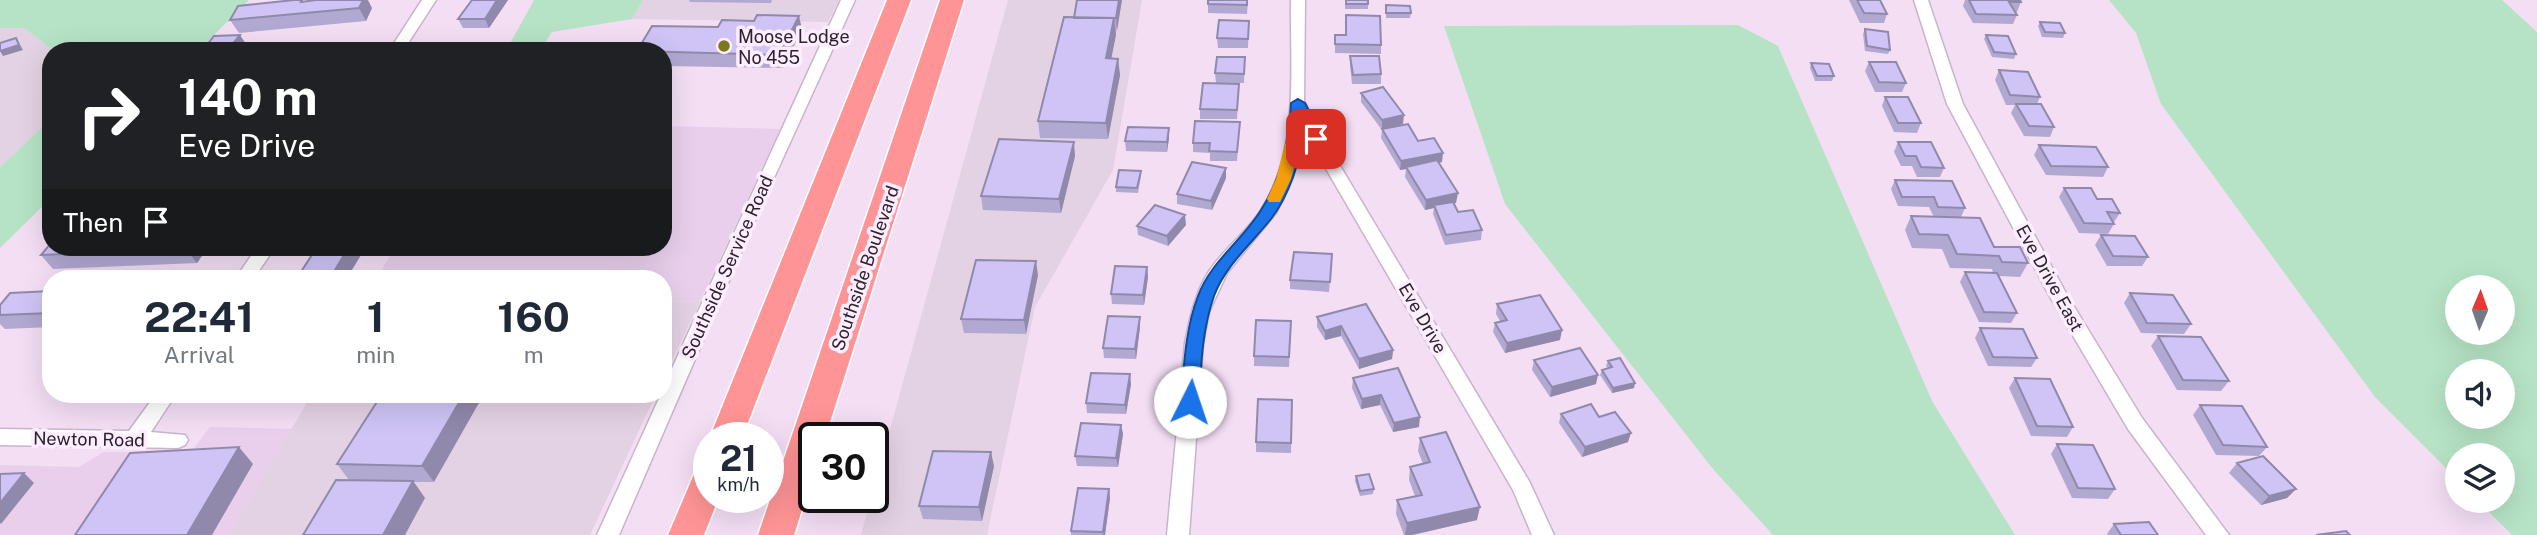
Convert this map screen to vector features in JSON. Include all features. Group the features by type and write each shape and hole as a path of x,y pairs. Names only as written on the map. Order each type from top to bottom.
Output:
{"highway":[{"path":"731,422 899,0"},
{"name":"Southside Boulevard","path":"776,535 952,0"},
{"path":"686,535 695,513"}],"street":[{"path":"402,42 429,0"},
{"name":"Southside Service Road","path":"672,390 848,0"},
{"path":"1178,535 1194,343 1200,312 1219,270 1268,213 1284,179 1296,138 1298,0"},
{"name":"Eve Drive East","path":"1921,0 1928,15 1944,82 2043,265 2123,406 2177,484 2218,535"},
{"name":"Eve Drive","path":"1298,103 1316,139 1522,487 1543,535"},
{"path":"135,439 160,403"},
{"name":"Southside Service Road","path":"608,535 666,403"},
{"name":"Newton Road","path":"0,437 178,440"}],"shaded area":[{"path":"643,0 839,0 828,22 632,19"},
{"path":"1008,0 1142,0 1113,170 1035,307 987,535 861,535 867,513 889,513 889,433"},
{"path":"0,28 24,28 42,42 42,127 0,167"},
{"path":"672,126 780,129 700,302 672,301 672,270 382,270 390,256 672,256"},
{"path":"672,301 700,302 672,360"},
{"path":"307,403 652,403 590,535 229,535"},
{"path":"210,427 292,429 229,535 0,535 0,465 79,467 104,452 190,453"}],"green space":[{"path":"0,0 249,0 207,42 42,42 24,28 0,28"},
{"path":"534,0 643,0 632,19 552,32 546,42 511,42"},
{"path":"2109,0 2502,0 2537,32 2537,535 2512,535 2490,513 2515,513 2515,443 2445,443 2445,467 2375,397 2161,104 2136,33"},
{"path":"1738,25 1778,46 1932,401 2015,535 1773,535 1713,469 1505,204 1444,26"},
{"path":"42,127 42,207 0,248 0,167"}],"building":[{"path":"294,0 363,0 359,8 230,20 238,6"},
{"path":"472,0 497,0 485,19 458,19"},
{"path":"1077,0 1119,0 1116,18 1074,18"},
{"path":"1208,0 1247,0 1247,5 1208,4"},
{"path":"1346,0 1368,0 1368,4 1346,4"},
{"path":"1857,0 1880,0 1887,14 1864,13"},
{"path":"1969,0 2021,2 2009,2 2017,15 1976,14"},
{"path":"1386,5 1410,6 1411,13 1386,13"},
{"path":"757,15 799,16 779,55 672,52 672,42 642,42 652,26 718,27 722,20 754,21"},
{"path":"1346,15 1380,16 1381,45 1335,44 1335,35 1346,35"},
{"path":"1064,17 1114,18 1106,58 1118,59 1106,123 1038,121"},
{"path":"1219,20 1249,21 1248,39 1217,38"},
{"path":"2040,22 2060,23 2065,33 2045,32"},
{"path":"1865,29 1888,32 1890,50 1867,46"},
{"path":"240,35 234,42 209,42 214,36"},
{"path":"1986,35 2008,36 2016,54 1994,52"},
{"path":"16,38 19,45 0,51 0,43"},
{"path":"1350,56 1379,56 1381,74 1353,75"},
{"path":"1217,57 1245,57 1244,74 1215,73"},
{"path":"1869,62 1896,62 1906,83 1879,82"},
{"path":"1811,63 1829,64 1834,76 1817,76"},
{"path":"1999,70 2028,72 2040,97 2010,95"},
{"path":"1203,83 1239,84 1237,110 1200,109"},
{"path":"1383,87 1404,115 1382,120 1361,93"},
{"path":"1885,97 1908,97 1921,123 1898,123"},
{"path":"2016,104 2041,104 2054,127 2029,126"},
{"path":"1195,121 1240,122 1237,152 1209,151 1210,143 1193,143"},
{"path":"1408,124 1418,141 1434,138 1443,153 1401,161 1382,129"},
{"path":"1128,127 1169,128 1167,142 1125,141"},
{"path":"999,139 1074,142 1059,199 981,196"},
{"path":"1898,142 1931,142 1944,168 1921,167 1916,156 1905,156"},
{"path":"2039,145 2096,147 2108,167 2051,166"},
{"path":"1437,160 1458,193 1426,200 1406,167"},
{"path":"1192,162 1226,168 1211,201 1177,194"},
{"path":"1119,170 1141,171 1137,188 1116,187"},
{"path":"1895,180 1952,181 1965,208 1938,207 1934,197 1902,197"},
{"path":"2064,188 2091,188 2097,199 2112,199 2120,213 2107,212 2114,224 2084,223"},
{"path":"1453,202 1458,212 1473,210 1482,230 1446,235 1434,205"},
{"path":"1155,205 1185,215 1167,236 1137,226"},
{"path":"1911,216 1980,218 1994,247 2020,247 2028,263 2002,262 1999,256 1957,254 1948,235 1919,234"},
{"path":"2101,235 2135,236 2148,257 2113,256"},
{"path":"1294,252 1332,254 1330,282 1290,280"},
{"path":"311,256 343,256 335,270 302,270"},
{"path":"976,260 1036,261 1024,320 961,319"},
{"path":"1115,266 1147,267 1143,295 1111,294"},
{"path":"1965,272 1997,273 2017,313 1984,312"},
{"path":"42,291 42,313 0,315 0,305 10,293"},
{"path":"2130,293 2173,295 2191,324 2147,323"},
{"path":"1540,295 1562,330 1507,343 1495,323 1507,320 1497,304"},
{"path":"1366,304 1393,350 1359,359 1341,326 1325,331 1317,317"},
{"path":"1108,316 1140,317 1135,349 1103,348"},
{"path":"1256,320 1291,321 1289,357 1254,356"},
{"path":"1980,328 2023,329 2037,358 1993,357"},
{"path":"2158,336 2201,337 2229,381 2183,380"},
{"path":"1580,348 1598,375 1552,387 1534,360"},
{"path":"1620,358 1635,383 1613,388 1602,370 1612,367 1608,361"},
{"path":"1398,368 1420,417 1394,423 1381,395 1362,399 1353,378"},
{"path":"1091,373 1130,374 1125,405 1086,403"},
{"path":"2015,378 2050,379 2073,427 2037,426"},
{"path":"1258,399 1292,400 1291,443 1256,442"},
{"path":"376,403 459,403 422,466 337,464"},
{"path":"1591,404 1599,417 1615,412 1631,433 1585,447 1561,414"},
{"path":"2200,405 2242,406 2267,447 2223,445"},
{"path":"1081,423 1121,425 1116,458 1075,456"},
{"path":"1446,432 1480,507 1407,523 1397,500 1422,495 1410,467 1430,462 1420,438"},
{"path":"2057,444 2093,445 2115,489 2078,488"},
{"path":"239,447 187,535 75,535 130,453"},
{"path":"933,451 991,452 979,507 919,506"},
{"path":"2263,456 2296,489 2269,496 2237,463"},
{"path":"24,473 0,503 0,474"},
{"path":"1369,474 1374,489 1360,491 1356,476"},
{"path":"336,480 413,481 383,535 303,535"},
{"path":"1078,488 1109,489 1103,532 1071,531"},
{"path":"2149,522 2158,535 2121,535 2114,524"},
{"path":"2346,531 2350,535 2316,535"}],"slow traffic":[{"path":"1274,199 1284,179 1296,138 1296,129"}],"place":[{"name":"Moose Lodge No 455","path":"724,46"}],"route":[{"path":"1190,402 1194,343 1206,295 1219,270 1268,213 1284,179 1296,138 1298,103 1316,139"}]}
